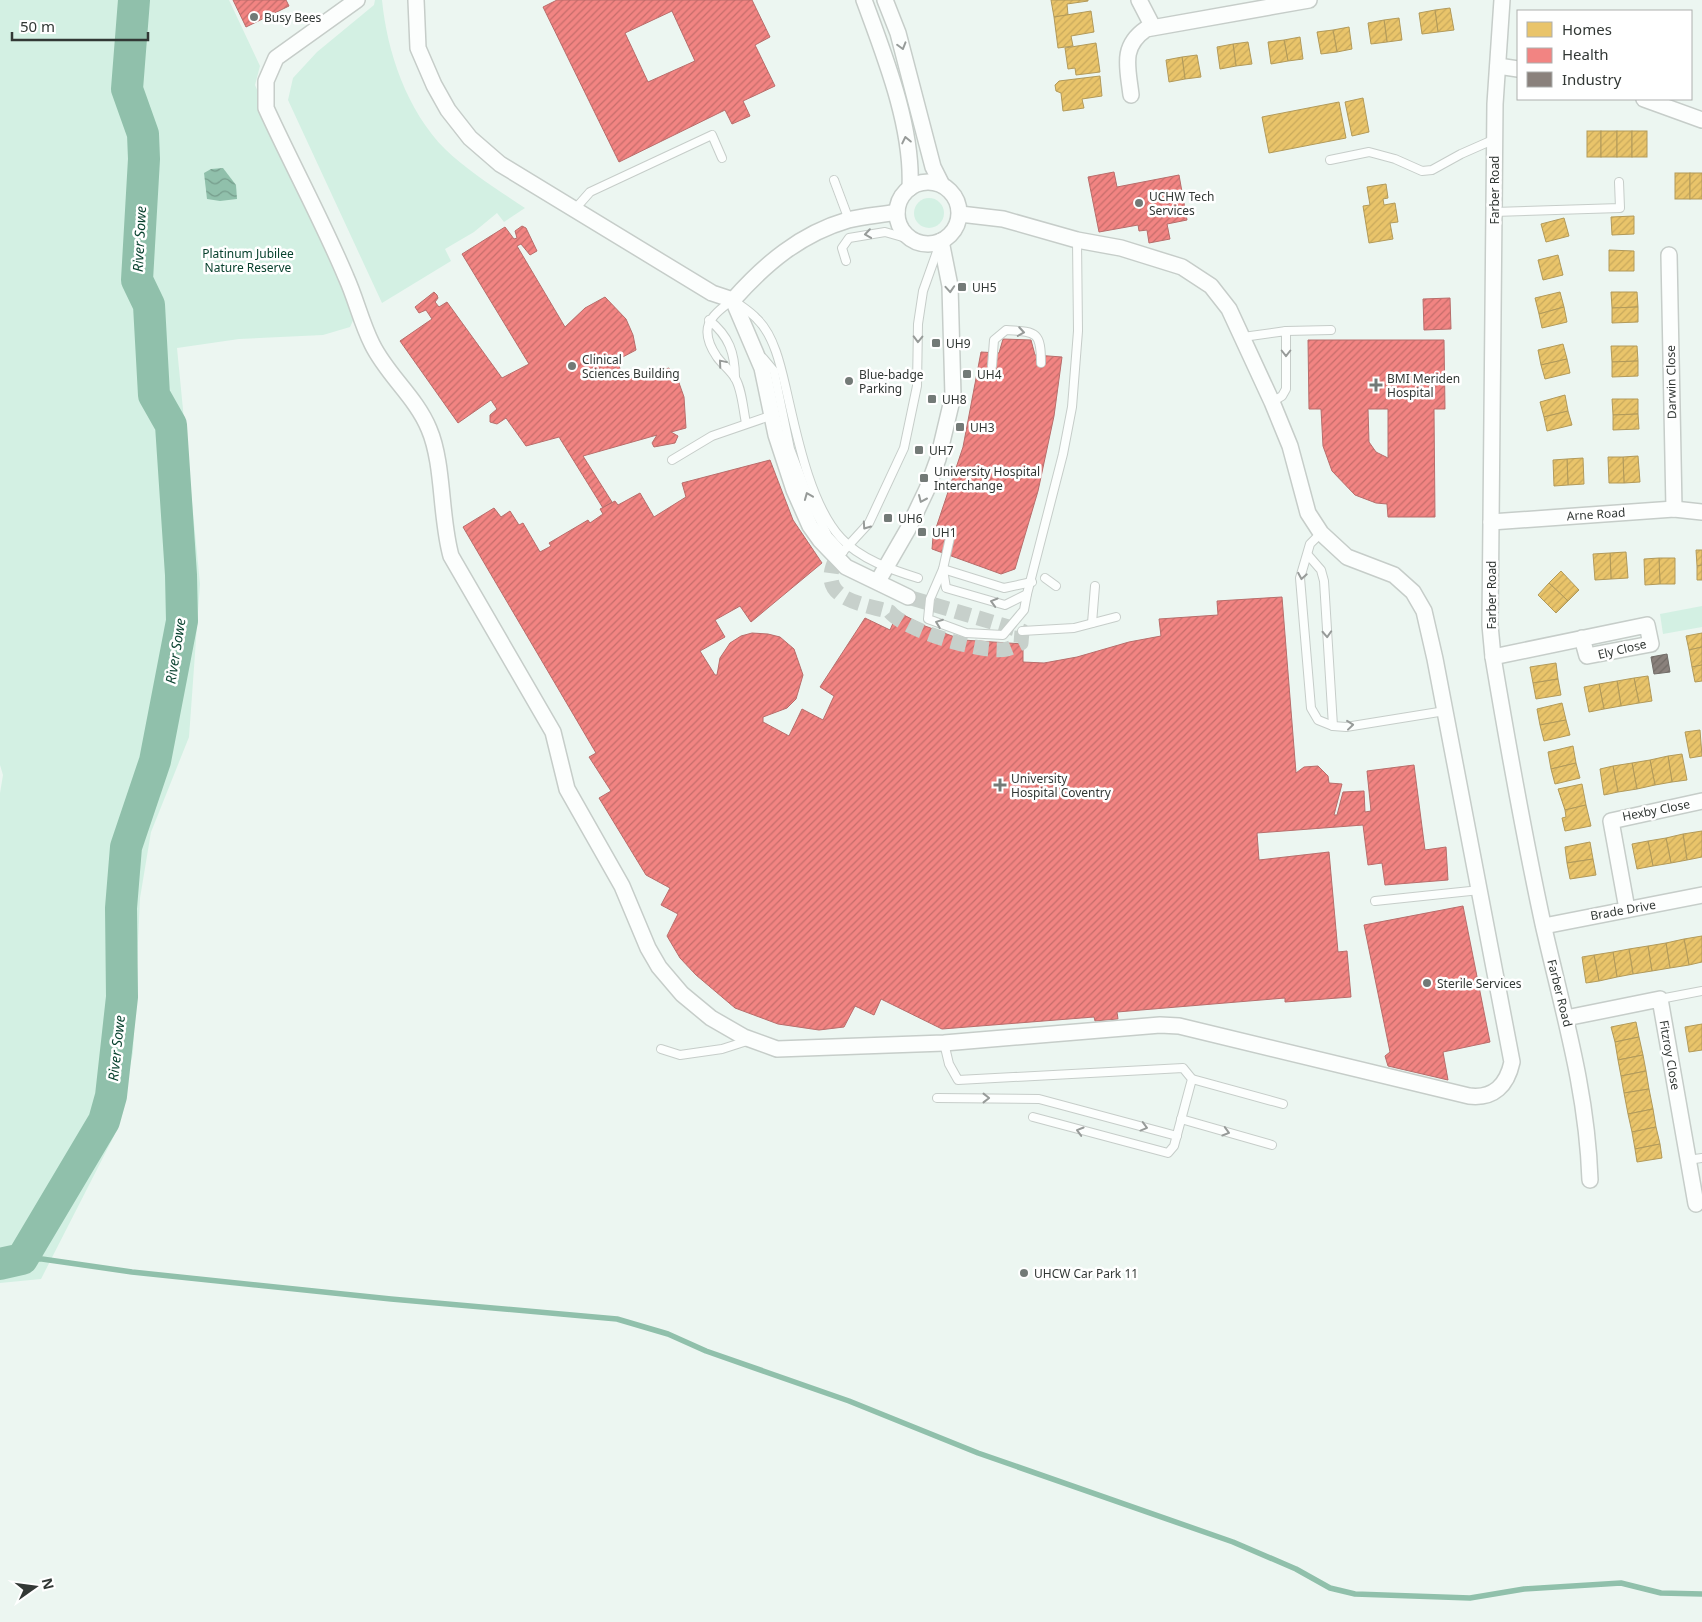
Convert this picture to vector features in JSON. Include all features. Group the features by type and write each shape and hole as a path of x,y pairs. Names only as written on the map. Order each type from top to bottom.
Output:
{"street":[{"path":"357,0 276,58 266,81 266,108 348,279 358,312 373,345 387,368 408,393 429,428 435,446 446,537 451,556 553,732 567,789 622,886 648,948 659,967 682,994 711,1018 752,1040 777,1049 944,1043 1160,1025 1179,1026 1469,1096 1485,1096 1502,1087 1509,1077 1512,1062 1480,890 1424,611 1413,592 1394,576 1347,557 1321,533 1308,513 1290,446 1272,402 1229,310 1212,286 1182,267 1121,248 1077,240 1003,219 960,214"},
{"path":"416,0 418,48 434,85 448,110 470,138 500,164 712,293 733,300 755,347 767,385 784,461 805,515 820,540 840,555 846,567 908,596"},
{"path":"864,0 881,46 902,118 911,163 910,188"},
{"path":"885,0 898,33 933,167 942,185 951,192 957,202 960,214 957,226 951,235 941,242 923,244 912,240 905,234 899,224 897,212 899,202 910,188 923,182 942,185"},
{"path":"1139,0 1153,27"},
{"path":"1131,96 1127,56 1130,45 1135,37 1153,27 1309,0"},
{"name":"Farber Road","path":"1502,0 1495,139 1490,625 1493,657 1544,926 1580,1081 1589,1140 1590,1180"},
{"path":"1498,66 1517,69"},
{"path":"1647,100 1702,120"},
{"path":"733,300 787,248 802,239 849,220 897,212"},
{"path":"878,581 908,529 927,488 938,459 953,396 954,366 950,286 941,242"},
{"name":"Darwin Close","path":"1669,255 1674,508"},
{"name":"Arne Road","path":"1491,522 1674,508 1702,512"},
{"name":"Ely Close","path":"1493,657 1582,638"},
{"name":"Hexby Close","path":"1627,909 1611,821 1702,801"},
{"name":"Brade Drive","path":"1544,926 1702,895"},
{"path":"1566,1018 1660,999"},
{"name":"Fitzroy Close","path":"1660,999 1695,1159 1696,1204"}],"lane":[{"path":"574,209 590,192 712,135 722,158"},
{"path":"1330,160 1369,152 1395,159 1422,170 1432,170 1461,154 1495,139"},
{"path":"834,180 849,220"},
{"path":"1494,212 1620,208 1619,182"},
{"path":"846,261 842,248 849,238 885,232 912,240"},
{"path":"951,534 943,569 930,599 928,619 966,633 1003,635 1024,610 1063,454 1072,407 1078,331 1077,240"},
{"path":"755,347 774,371 790,449 809,499 840,555 869,523 904,448 918,386 918,324 923,291 941,242"},
{"path":"735,378 717,357 710,344 707,330 714,313 733,300 758,319 768,335 782,370 798,440 809,476 824,512 840,538 860,553 886,566 918,578"},
{"path":"710,320 721,329 731,347 735,361 735,378 746,423"},
{"path":"992,366 994,340 1006,330 1026,332 1036,336 1042,346 1041,363"},
{"path":"1242,337 1286,331 1331,330"},
{"path":"1272,402 1282,396 1286,389 1286,331"},
{"path":"672,460 712,436 773,414"},
{"path":"1321,533 1310,544 1300,578 1311,708 1318,720 1333,726 1346,726 1445,711"},
{"path":"1308,556 1320,570 1324,581 1333,726"},
{"path":"943,569 1004,588 1032,582"},
{"path":"943,569 946,588 1005,605 1028,594"},
{"path":"1045,578 1056,586"},
{"path":"1092,623 1095,586"},
{"path":"1022,631 1074,628 1116,617"},
{"path":"1375,901 1480,890"},
{"path":"1660,999 1702,991"},
{"path":"661,1049 680,1055 722,1049 752,1040"},
{"path":"944,1043 948,1064 958,1080 1183,1068 1192,1079 1283,1104"},
{"path":"1033,1118 1168,1154 1174,1146 1192,1079"},
{"path":"937,1098 1039,1099 1177,1136"},
{"path":"1181,1119 1272,1145"}],"green space":[{"name":"Platinum Jubilee Nature Reserve","path":"0,0 229,0 260,66 255,85 357,312 350,327 323,335 239,339 177,348 200,584 189,737 151,832 140,898 133,1053 114,1136 41,1279 0,1283 0,793 3,775 0,765"},
{"path":"375,0 382,0 389,40 401,80 420,117 432,134 445,149 464,165 525,208 504,222 497,213 474,232 445,249 451,261 382,303 288,100 293,78 317,52 374,5"},
{"path":"929,198 935,199 943,207 943,219 935,227 929,228 923,227 915,219 914,213 915,207 923,199"},
{"path":"1702,606 1702,627 1663,634 1660,614"}],"water":[{"path":"223,168 236,185 237,199 220,201 207,199 204,173 211,169"}],"building: Homes":[{"path":"1051,0 1088,1 1067,4 1068,15 1054,17"},
{"path":"1450,8 1454,30 1438,32 1435,10"},
{"path":"1435,10 1438,32 1422,34 1419,13"},
{"path":"1091,11 1094,32 1071,36 1073,46 1058,48 1054,17"},
{"path":"1399,18 1402,40 1387,42 1384,20"},
{"path":"1384,20 1387,42 1371,44 1368,23"},
{"path":"1349,27 1352,49 1337,52 1333,30"},
{"path":"1333,30 1337,52 1321,54 1317,32"},
{"path":"1300,37 1303,59 1288,61 1284,40"},
{"path":"1284,40 1288,61 1271,64 1268,42"},
{"path":"1248,42 1252,64 1236,66 1233,44"},
{"path":"1096,43 1100,72 1076,75 1075,68 1068,69 1065,48"},
{"path":"1233,44 1236,66 1220,69 1217,47"},
{"path":"1197,55 1201,77 1185,79 1182,57"},
{"path":"1182,57 1185,79 1169,82 1166,60"},
{"path":"1100,76 1102,96 1082,99 1084,108 1063,111 1061,93 1056,91 1055,85 1059,81"},
{"path":"1363,98 1369,132 1352,136 1345,102"},
{"path":"1339,102 1346,138 1269,153 1262,117"},
{"path":"1587,131 1601,131 1601,157 1587,157"},
{"path":"1601,131 1617,131 1617,157 1601,157"},
{"path":"1617,131 1632,131 1632,157 1617,157"},
{"path":"1632,131 1647,131 1647,157 1632,157"},
{"path":"1675,173 1690,173 1690,199 1675,199"},
{"path":"1690,173 1702,173 1702,199 1690,199"},
{"path":"1386,184 1388,198 1383,199 1384,205 1395,203 1398,222 1390,223 1393,239 1369,243 1363,206 1370,205 1367,187"},
{"path":"1634,216 1634,234 1612,235 1611,217"},
{"path":"1564,218 1569,236 1546,242 1541,224"},
{"path":"1609,250 1634,251 1634,271 1609,271"},
{"path":"1558,255 1563,275 1543,280 1538,260"},
{"path":"1560,292 1564,307 1539,314 1535,298"},
{"path":"1611,292 1637,292 1638,307 1612,308"},
{"path":"1564,307 1567,322 1542,328 1539,314"},
{"path":"1638,307 1638,322 1612,323 1612,308"},
{"path":"1563,344 1567,359 1541,365 1538,350"},
{"path":"1611,346 1637,346 1638,361 1612,362"},
{"path":"1567,359 1570,373 1545,379 1541,365"},
{"path":"1638,361 1638,376 1612,377 1612,362"},
{"path":"1565,395 1568,411 1544,417 1540,402"},
{"path":"1612,399 1638,399 1638,414 1613,415"},
{"path":"1568,411 1572,425 1547,431 1544,417"},
{"path":"1638,414 1639,429 1613,430 1613,415"},
{"path":"1638,456 1640,482 1624,483 1623,457"},
{"path":"1608,457 1623,457 1624,483 1609,483"},
{"path":"1583,458 1584,484 1568,485 1567,459"},
{"path":"1567,459 1568,485 1554,486 1553,460"},
{"path":"1696,550 1702,550 1702,565 1697,566"},
{"path":"1626,552 1628,578 1611,579 1610,553"},
{"path":"1610,553 1611,579 1595,580 1593,554"},
{"path":"1659,558 1675,558 1675,584 1660,584"},
{"path":"1659,558 1660,584 1645,585 1644,559"},
{"path":"1702,565 1702,580 1697,580 1697,566"},
{"path":"1561,571 1579,590 1568,601 1549,583"},
{"path":"1549,583 1568,601 1556,613 1538,595"},
{"path":"1702,633 1702,647 1689,650 1686,636"},
{"path":"1702,647 1702,665 1692,667 1689,650"},
{"path":"1556,663 1558,679 1533,683 1530,667"},
{"path":"1702,665 1702,681 1695,682 1692,667"},
{"path":"1648,676 1652,701 1639,703 1634,678"},
{"path":"1634,678 1639,703 1621,706 1617,681"},
{"path":"1558,679 1561,695 1536,699 1533,683"},
{"path":"1617,681 1621,706 1604,709 1599,684"},
{"path":"1599,684 1604,709 1589,712 1584,687"},
{"path":"1562,703 1566,720 1540,725 1537,709"},
{"path":"1566,720 1570,735 1544,741 1540,725"},
{"path":"1700,730 1702,756 1690,758 1685,732"},
{"path":"1573,746 1576,763 1551,769 1548,752"},
{"path":"1682,754 1687,780 1672,782 1668,756"},
{"path":"1668,756 1672,782 1655,785 1650,760"},
{"path":"1650,760 1655,785 1637,789 1632,763"},
{"path":"1576,763 1580,778 1555,784 1551,769"},
{"path":"1632,763 1637,789 1618,792 1613,766"},
{"path":"1613,766 1618,792 1604,795 1600,769"},
{"path":"1582,784 1586,805 1565,810 1558,789"},
{"path":"1586,805 1591,826 1565,831 1562,818 1566,817 1565,810"},
{"path":"1702,831 1702,857 1687,860 1683,834"},
{"path":"1683,834 1687,860 1671,863 1666,838"},
{"path":"1666,838 1671,863 1653,866 1648,841"},
{"path":"1648,841 1653,866 1637,869 1632,844"},
{"path":"1590,842 1593,859 1567,863 1565,847"},
{"path":"1593,859 1596,875 1570,879 1567,863"},
{"path":"1702,936 1702,962 1689,965 1684,939"},
{"path":"1684,939 1689,965 1670,968 1666,943"},
{"path":"1666,943 1670,968 1652,971 1648,946"},
{"path":"1648,946 1652,971 1633,974 1629,949"},
{"path":"1629,949 1633,974 1617,977 1613,952"},
{"path":"1613,952 1617,977 1599,981 1594,955"},
{"path":"1594,955 1599,981 1586,983 1582,957"},
{"path":"1636,1022 1639,1037 1615,1042 1611,1027"},
{"path":"1702,1024 1702,1050 1689,1052 1685,1027"},
{"path":"1639,1037 1643,1055 1618,1060 1615,1042"},
{"path":"1643,1055 1646,1071 1621,1076 1618,1060"},
{"path":"1646,1071 1649,1089 1624,1093 1621,1076"},
{"path":"1649,1089 1653,1109 1628,1114 1624,1093"},
{"path":"1653,1109 1656,1127 1632,1132 1628,1114"},
{"path":"1656,1127 1660,1144 1635,1149 1632,1132"},
{"path":"1660,1144 1662,1158 1637,1162 1635,1149"}],"building: Health":[{"name":"Busy Bees","path":"233,0 286,0 289,6 246,27"},
{"path":"557,0 752,0 770,37 755,45 775,86 743,101 750,116 732,124 725,110 619,162 543,7","holes":["672,11 695,61 648,82 625,33"]},
{"name":"UCHW Tech Services","path":"1114,172 1117,187 1179,175 1187,220 1167,224 1170,239 1149,243 1147,230 1139,231 1138,225 1099,232 1088,177"},
{"name":"Clinical Sciences Building","path":"522,226 526,228 537,251 530,255 521,244 517,246 565,327 585,308 605,297 626,319 633,335 636,350 617,360 624,380 669,368 678,380 684,397 686,428 671,432 678,436 675,443 654,447 652,443 657,435 583,456 612,502 603,508 559,437 526,446 506,418 497,424 490,422 490,415 497,409 491,400 458,423 400,341 432,319 426,310 419,313 415,307 434,292 438,298 435,302 439,307 447,302 502,378 529,364 462,254 505,227 514,239 517,238 515,231"},
{"path":"1450,298 1451,329 1424,330 1423,299"},
{"path":"1003,339 1031,340 1035,355 1062,357 1054,416 1038,491 1015,569 1001,574 932,549 933,537 963,447 981,352 999,353"},
{"path":"1308,340 1444,340 1445,409 1434,409 1435,517 1388,517 1387,504 1376,503 1355,495 1332,471 1323,446 1321,409 1309,409","holes":["1368,409 1388,409 1388,458 1376,452 1369,442"]},
{"path":"770,460 793,520 822,563 751,622 740,606 715,620 725,637 700,651 715,675 717,675 720,658 730,643 741,636 752,633 768,634 780,637 794,649 803,675 796,699 787,708 763,717 763,722 789,736 802,709 823,720 834,696 820,687 865,618 890,630 898,612 925,626 963,640 1023,644 1023,662 1044,663 1077,657 1129,642 1161,636 1159,619 1218,615 1217,601 1282,597 1296,773 1304,767 1318,766 1328,776 1329,783 1342,784 1334,815 1337,815 1343,792 1364,791 1365,812 1371,811 1367,771 1414,765 1425,850 1446,847 1448,880 1385,885 1382,863 1368,865 1363,825 1257,833 1259,860 1329,852 1338,952 1347,951 1351,997 1285,1002 1285,998 1117,1012 1118,1019 1095,1021 1094,1017 942,1029 881,999 874,1015 855,1006 844,1027 819,1030 778,1024 735,1008 696,975 680,958 667,936 678,914 661,905 670,888 646,875 599,798 611,791 589,757 596,753 463,527 494,508 501,517 510,511 519,525 523,523 540,552 551,546 549,543 588,520 590,523 603,514 600,509 615,501 618,505 640,493 654,517 686,497 682,483"},
{"name":"Sterile Services","path":"1463,906 1490,1042 1443,1052 1448,1080 1388,1066 1385,1056 1390,1052 1364,925"}],"building: Industry":[{"path":"1667,654 1670,672 1654,674 1651,657"}],"waterway":[{"name":"River Sowe","path":"0,1264 22,1259 104,1121 111,1096 122,997 121,908 126,847 155,761 182,621 181,575 171,425 154,395 149,305 137,280 144,159 143,134 127,89 134,0"},
{"path":"22,1259 42,1259 132,1272 391,1299 617,1319 668,1334 706,1351 849,1401 978,1453 1233,1542 1296,1569 1330,1588 1355,1594 1470,1598 1524,1589 1621,1583 1661,1593 1702,1594"}],"tunnel":[{"path":"836,559 831,572 832,583 836,591 854,602 890,612 912,626 946,640 996,650 1007,649 1021,643 1022,631 908,597"}],"place":[{"name":"Busy Bees","path":"254,17"},
{"name":"UCHW Tech Services","path":"1139,203"},
{"name":"UH5","path":"962,287"},
{"name":"UH9","path":"936,343"},
{"name":"Clinical Sciences Building","path":"572,366"},
{"name":"UH4","path":"967,374"},
{"name":"Blue-badge Parking","path":"849,381"},
{"name":"BMI Meriden Hospital","path":"1376,385"},
{"name":"UH8","path":"932,399"},
{"name":"UH3","path":"960,427"},
{"name":"UH7","path":"919,450"},
{"name":"University Hospital Interchange","path":"924,478"},
{"name":"UH6","path":"888,518"},
{"name":"UH1","path":"922,532"},
{"name":"University Hospital Coventry","path":"1000,785"},
{"name":"Sterile Services","path":"1427,983"},
{"name":"UHCW Car Park 11","path":"1024,1273"}]}
